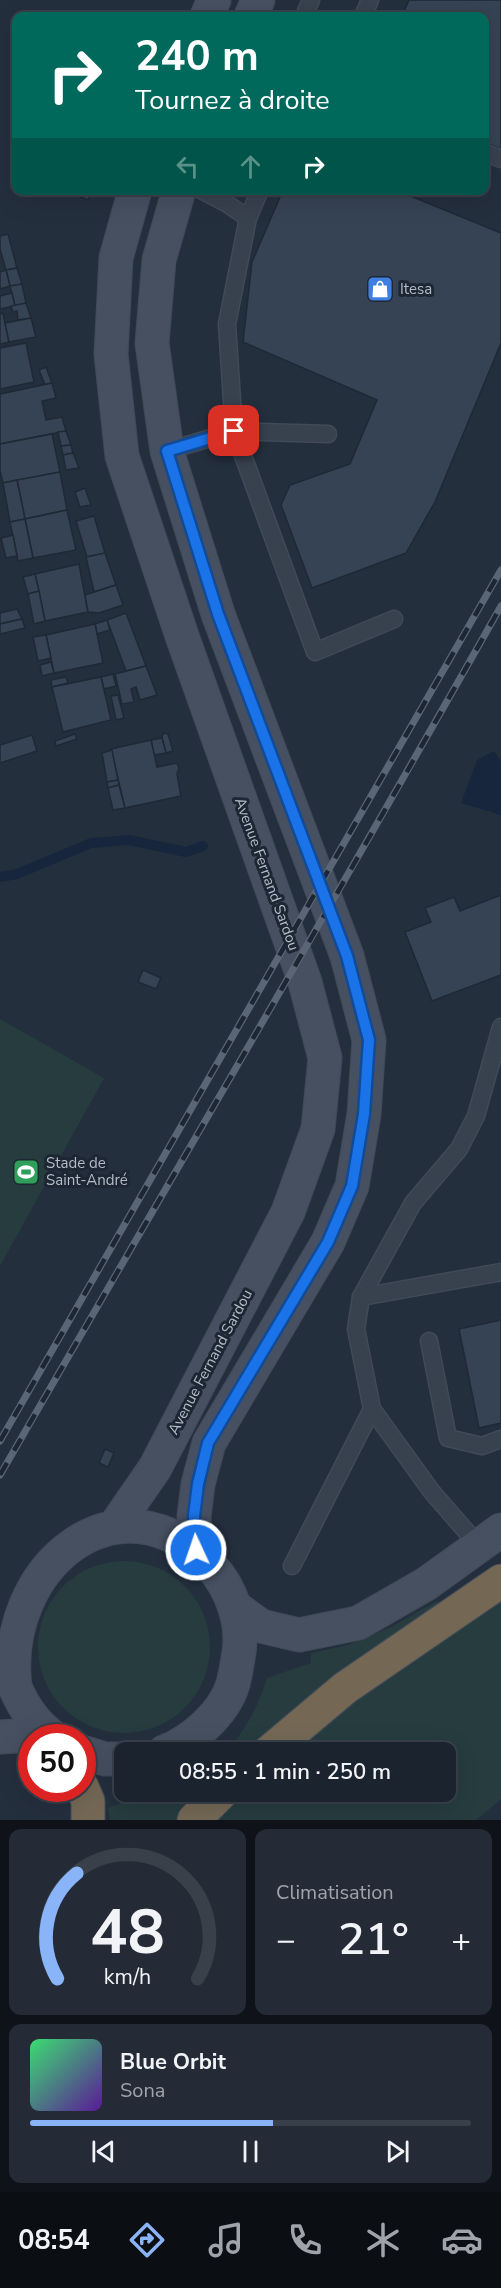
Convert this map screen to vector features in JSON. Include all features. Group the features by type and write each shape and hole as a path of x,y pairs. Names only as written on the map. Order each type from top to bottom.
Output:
{"highway":[{"path":"281,1742 345,1688 501,1581"},
{"path":"88,1802 88,1820"},
{"path":"194,1820 212,1802"}],"main road":[{"name":"Avenue Fernand Sardou","path":"115,1526 155,1468 288,1212 318,1129 325,1058 305,982 186,647 122,456 111,354 116,258 134,195"},
{"path":"178,195 159,260 152,343 167,451 218,614 347,956 369,1040 364,1114 352,1186 328,1242 208,1443 198,1484 194,1516 196,1550"},
{"path":"38,1724 20,1698 5,1686 6,1629 15,1598 31,1570 54,1547 83,1532 115,1526 143,1527 171,1535 196,1550 220,1576 236,1608 240,1648 232,1687 212,1720 185,1742"},
{"path":"236,1608 261,1626 299,1635 358,1623 494,1541"},
{"path":"0,1737 18,1737"},
{"path":"96,1757 114,1760"}],"lane":[{"path":"258,195 248,218 227,324 234,431 315,652 394,619"},
{"path":"228,197 248,218"},
{"path":"167,451 234,431 328,434"},
{"path":"494,1541 432,1492 372,1409 356,1329 361,1298 413,1203 459,1149 476,1116 501,1027"},
{"path":"361,1298 501,1272"},
{"path":"429,1341 448,1438 482,1446 501,1439"},
{"path":"292,1566 372,1409"}],"green space":[{"name":"Stade de Saint-André","path":"0,1019 104,1078 0,1266"},
{"path":"107,1562 141,1562 172,1575 196,1599 209,1630 209,1664 196,1695 172,1719 141,1732 107,1732 96,1729 96,1724 85,1724 76,1719 52,1695 39,1664 39,1630 52,1599 76,1575"},
{"path":"501,1600 501,1799 476,1820 212,1820 231,1802 456,1802 456,1742 298,1742 392,1667"},
{"path":"437,1601 441,1609 265,1742 233,1742 250,1718 267,1678 311,1663 311,1653 348,1645 391,1627"},
{"path":"124,1802 197,1802 177,1820 110,1820 108,1808"}],"water":[{"path":"494,751 501,761 501,815 461,803 477,760"}],"building":[{"path":"409,0 501,0 501,149 489,144 489,12 404,12"},
{"path":"76,195 90,195 88,200"},
{"path":"281,195 408,195 501,233 501,343 435,502 406,553 312,588 281,505 290,485 350,464 377,400 243,342 252,262"},
{"path":"8,234 17,268 6,270 0,249 0,236"},
{"path":"17,268 22,284 10,286 6,270"},
{"path":"6,270 10,286 0,289 0,272"},
{"path":"22,284 26,303 15,306 10,286"},
{"path":"12,293 15,306 0,309 0,296"},
{"path":"26,303 31,318 18,320 17,311 13,312 11,306"},
{"path":"3,313 9,342 0,344 0,314"},
{"path":"31,318 36,337 9,342 5,323"},
{"path":"26,343 34,382 0,389 0,348"},
{"path":"46,367 52,383 45,385 39,370"},
{"path":"52,383 56,398 42,401 46,420 62,417 66,431 0,444 0,394"},
{"path":"66,431 71,445 61,446 58,432"},
{"path":"52,434 60,472 3,483 0,471 0,444"},
{"path":"71,445 73,453 63,455 61,446"},
{"path":"73,453 79,468 66,470 63,455"},
{"path":"60,472 67,510 25,519 17,480"},
{"path":"17,480 25,519 10,522 3,483"},
{"path":"85,488 91,505 80,507 75,492"},
{"path":"67,510 76,550 33,558 25,519"},
{"path":"94,516 105,553 87,557 76,521"},
{"path":"25,519 33,558 18,561 10,522"},
{"path":"13,535 17,556 6,558 1,538"},
{"path":"105,553 116,585 94,592 86,557"},
{"path":"79,564 88,612 45,621 35,574"},
{"path":"35,574 39,591 28,594 23,577"},
{"path":"116,585 123,605 99,613 88,612 85,595"},
{"path":"39,591 45,621 34,624 28,594"},
{"path":"17,609 22,619 0,624 0,613"},
{"path":"126,613 146,666 126,671 107,620"},
{"path":"22,619 25,628 0,634 0,624"},
{"path":"107,620 110,630 97,634 95,624"},
{"path":"95,624 103,663 54,673 46,635"},
{"path":"46,635 51,658 38,661 33,637"},
{"path":"51,662 54,673 42,676 40,665"},
{"path":"146,666 157,695 140,700 136,687 131,689 134,702 122,704 115,674"},
{"path":"113,674 116,686 104,689 101,677"},
{"path":"66,677 68,683 52,687 51,680"},
{"path":"101,677 111,720 63,732 52,687"},
{"path":"118,695 124,718 116,720 111,696"},
{"path":"163,733 168,734 173,751 166,753"},
{"path":"75,734 77,739 56,746 55,741"},
{"path":"32,735 37,751 0,763 0,745"},
{"path":"162,738 166,753 154,755 151,740"},
{"path":"151,740 157,767 177,763 181,796 125,808 111,749"},
{"path":"112,750 118,780 107,782 102,753"},
{"path":"118,780 119,785 108,788 107,782"},
{"path":"119,785 125,808 113,810 108,788"},
{"path":"501,895 501,975 432,1001 405,932 431,922 425,908 454,897 460,911"},
{"path":"143,970 161,978 156,989 138,982"},
{"path":"501,1320 501,1423 479,1428 459,1329"},
{"path":"105,1449 114,1453 108,1467 99,1463"}],"waterway":[{"path":"0,877 17,874 91,843 129,840 186,852 203,846"}],"railway":[{"path":"0,1441 501,570"},
{"path":"0,1475 501,606"}],"place":[{"name":"Itesa","path":"380,289"},
{"name":"Stade de Saint-André","path":"26,1172"}],"route":[{"path":"196,1550 194,1516 198,1484 208,1443 328,1242 352,1186 364,1114 369,1040 347,956 218,614 167,451 234,431"}]}
